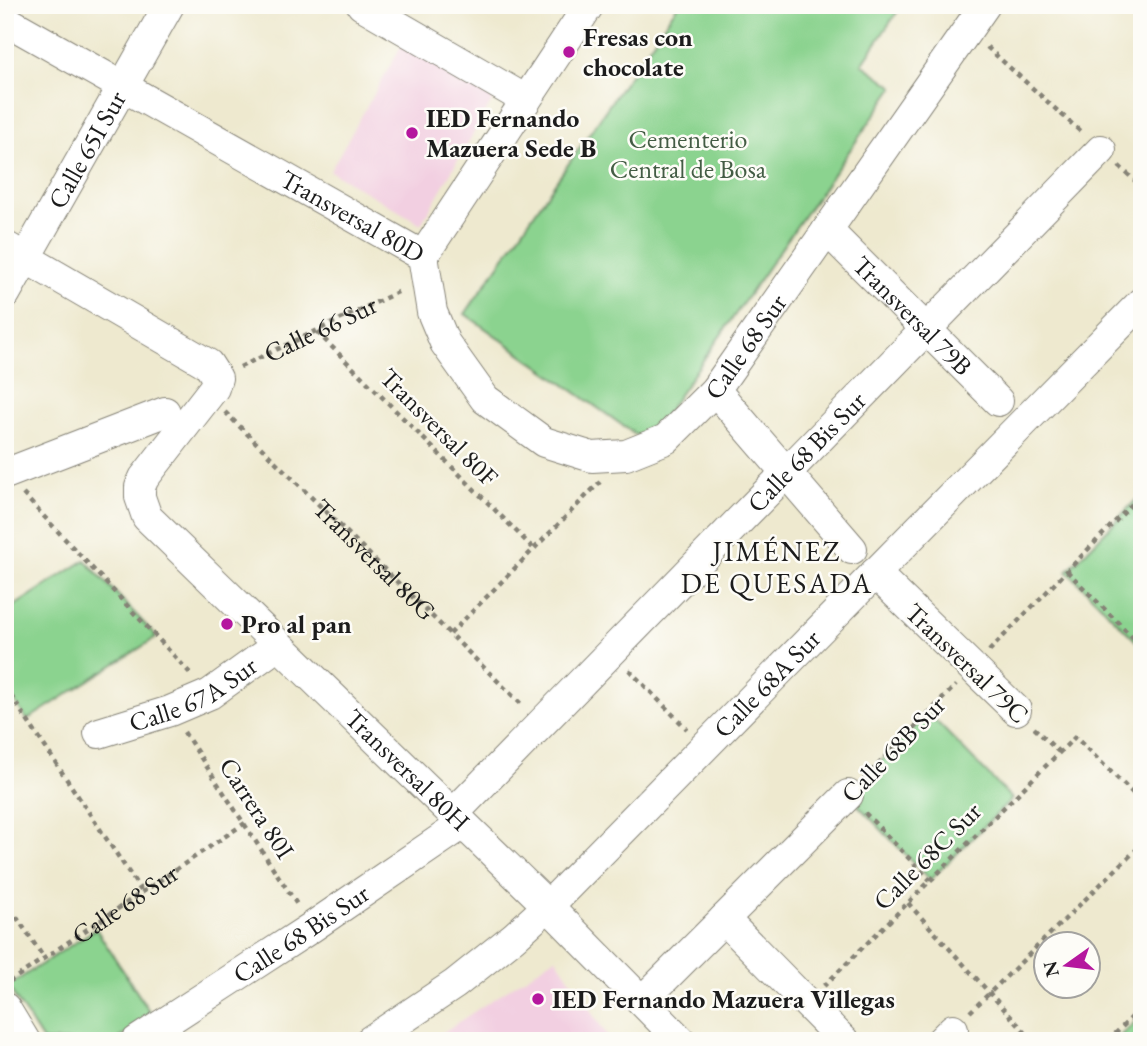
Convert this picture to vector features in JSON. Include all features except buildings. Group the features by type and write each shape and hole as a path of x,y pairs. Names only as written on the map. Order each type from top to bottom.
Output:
{"street":[{"name":"Calle 65I Sur","path":"5,294 16,252 123,88 169,5"},
{"path":"362,5 526,100"},
{"path":"424,267 526,100 589,5"},
{"name":"Calle 68 Sur","path":"626,455 666,439 715,390 985,5"},
{"name":"Transversal 80D","path":"5,20 424,267 432,312 445,342 485,399 544,442 592,457 626,455"},
{"name":"Calle 68 Bis Sur","path":"137,1041 312,928 458,819 541,723 1101,150"},
{"name":"Transversal 79B","path":"827,230 998,401"},
{"path":"16,252 208,364 213,387"},
{"name":"Calle 68A Sur","path":"370,1041 455,984 548,906 1142,302"},
{"name":"Transversal 80H","path":"213,387 150,469 140,487 140,497 147,517 548,906 681,1041"},
{"path":"715,390 852,550"},
{"path":"10,480 165,412"},
{"name":"Transversal 79C","path":"876,573 1016,710"},
{"name":"Calle 67A Sur","path":"99,733 170,711 210,694 278,645"},
{"name":"Calle 68B Sur","path":"642,1001 848,795"},
{"path":"724,919 844,1041"},
{"path":"5,1008 25,1041"}],"path":[{"path":"968,30 1142,187"},
{"name":"Calle 66 Sur","path":"213,387 317,332 424,267"},
{"name":"Transversal 80F","path":"317,332 534,549"},
{"name":"Transversal 80G","path":"213,387 450,634 541,723"},
{"path":"450,634 626,455"},
{"path":"10,480 210,694"},
{"name":"Calle 68B Sur","path":"848,795 1142,494"},
{"path":"1067,571 1142,647"},
{"path":"611,652 705,747"},
{"path":"5,687 7,694 142,892"},
{"name":"Transversal 79C","path":"1016,710 1059,752"},
{"name":"Carrera 80I","path":"170,711 312,928"},
{"name":"Calle 68C Sur","path":"807,1003 1075,737 1142,802"},
{"path":"848,795 930,880"},
{"name":"Calle 68 Sur","path":"5,984 245,824"},
{"path":"947,1035 1142,844"},
{"path":"5,900 44,958"},
{"path":"908,902 1032,1041"},
{"path":"1108,1041 1142,1007"}],"shaded area":[{"name":"IED Fernando Mazuera Sede B","path":"403,43 495,96 421,224 330,171"},
{"name":"IED Fernando Mazuera Villegas","path":"555,958 611,1041 430,1041"}],"green space":[{"name":"Cementerio Central de Bosa","path":"678,5 902,5 862,64 894,87 646,442 465,314"},
{"path":"1142,494 1142,647 1067,571"},
{"path":"85,560 157,637 27,720 5,687 5,612"},
{"path":"928,713 1012,799 930,880 848,795"},
{"path":"96,929 153,1017 115,1041 43,1041 8,986"},
{"path":"1142,1015 1142,1041 1115,1041"}],"place":[{"name":"Fresas con chocolate","path":"569,52"},
{"name":"IED Fernando Mazuera Sede B","path":"412,133"},
{"name":"Pro al pan","path":"227,624"},
{"name":"IED Fernando Mazuera Villegas","path":"538,999"}],"district":[{"name":"JIMÉNEZ DE QUESADA","path":"777,567"}]}
